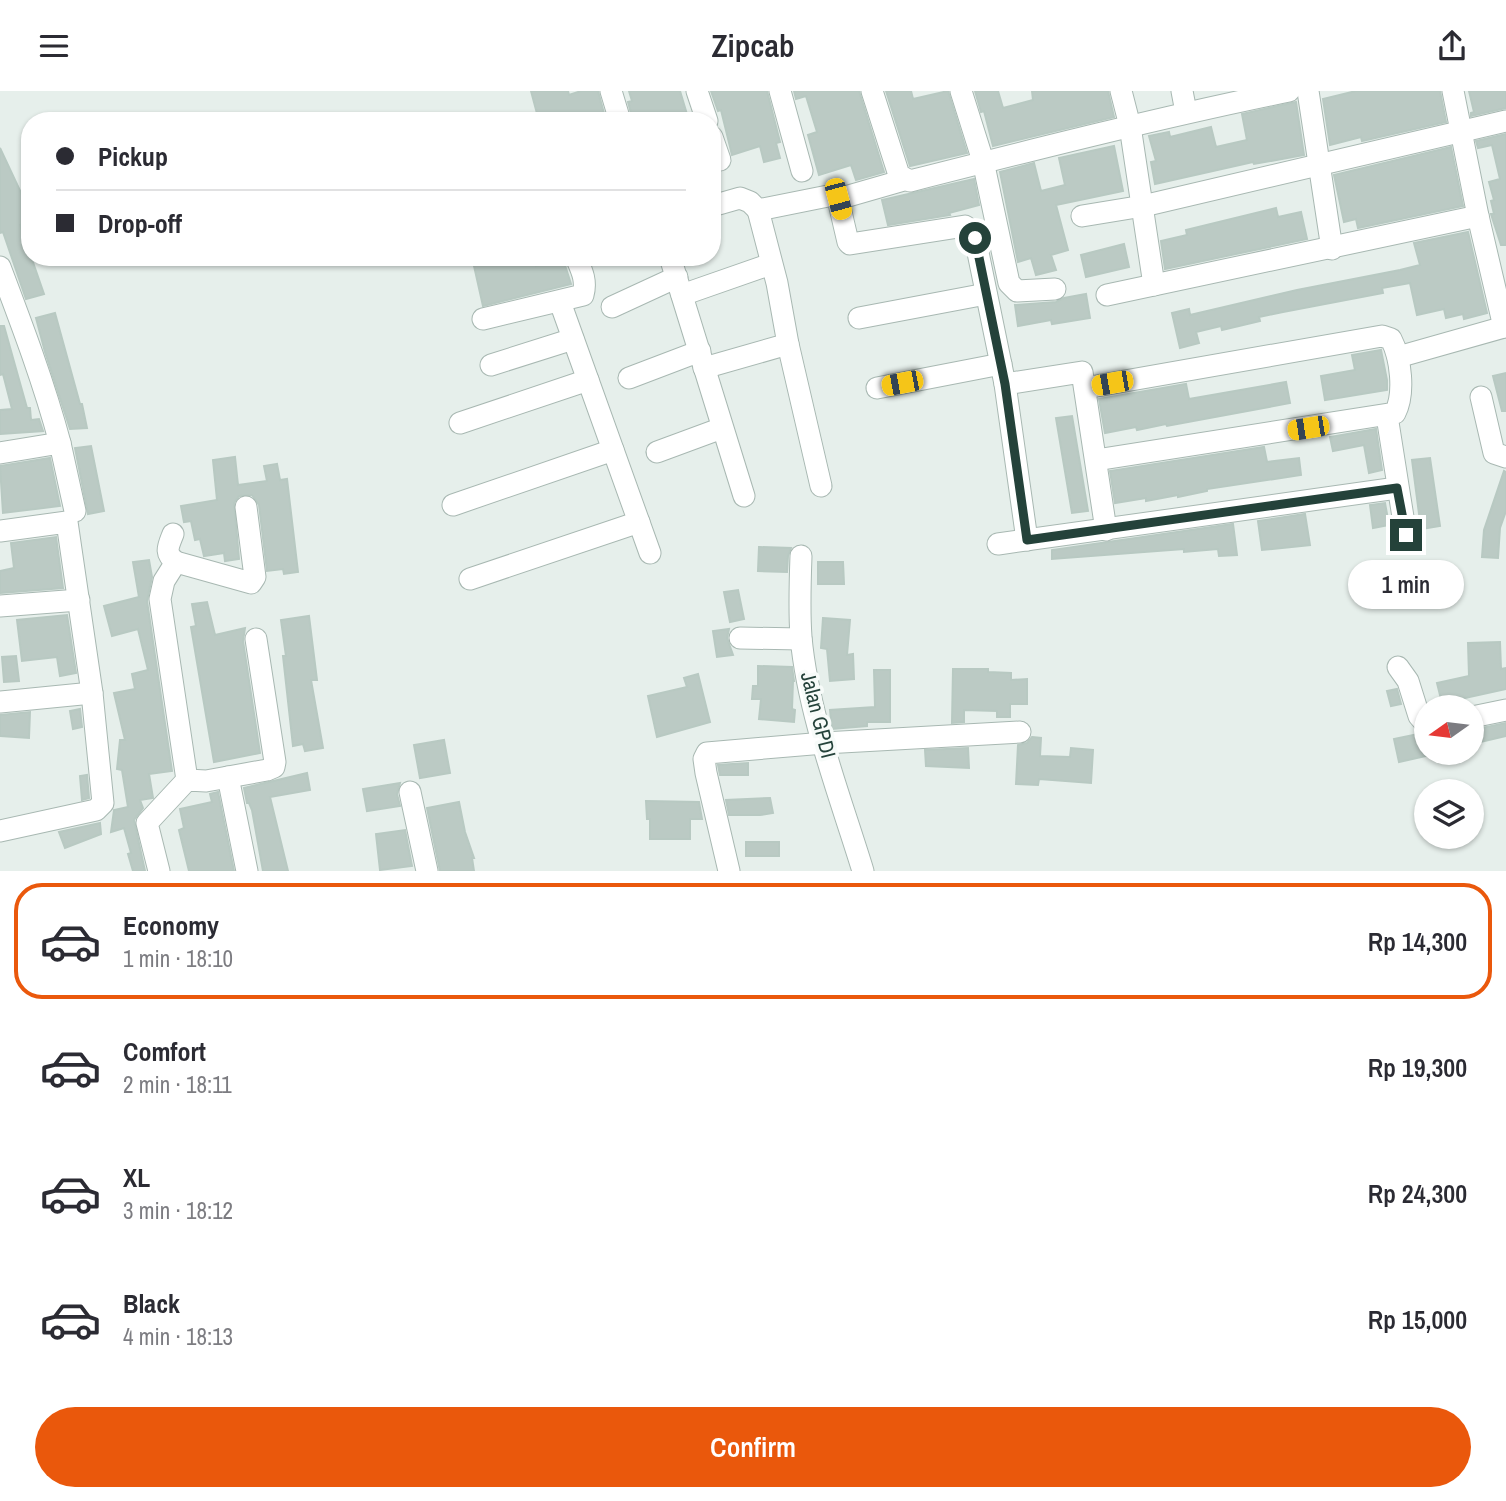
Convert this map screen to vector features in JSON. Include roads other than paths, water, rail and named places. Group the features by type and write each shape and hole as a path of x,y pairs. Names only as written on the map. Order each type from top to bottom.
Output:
{"street":[{"path":"611,91 617,112"},
{"path":"697,91 704,112"},
{"path":"780,91 802,170"},
{"path":"872,91 899,175 904,180"},
{"path":"961,91 983,161 1009,283 1017,291 1055,289"},
{"path":"1121,91 1130,125 1154,285"},
{"path":"1182,91 1186,112"},
{"path":"838,199 904,180 914,180 1130,125 1289,91"},
{"path":"1308,91 1332,249"},
{"path":"1398,357 1505,327 1452,91"},
{"path":"1082,216 1143,206 1506,121"},
{"path":"758,210 833,195 838,199 850,244 965,226 972,231 1003,374 1027,540"},
{"path":"721,203 740,198 750,202 758,210 821,486"},
{"path":"1107,295 1478,216"},
{"path":"612,307 676,277 771,264"},
{"path":"483,319 583,295 586,286 580,266"},
{"path":"0,267 10,319 60,443 75,512"},
{"path":"676,277 744,496"},
{"path":"859,318 986,294"},
{"path":"560,302 650,553"},
{"path":"1085,388 1382,336 1391,339 1398,357 1399,405 1395,413 1387,416 1096,460"},
{"path":"491,365 573,339"},
{"path":"629,378 702,360 788,344"},
{"path":"877,388 1003,374 1082,372 1107,530"},
{"path":"460,423 588,380"},
{"path":"1481,397 1494,453 1506,457"},
{"path":"1387,416 1406,535"},
{"path":"657,452 722,428"},
{"path":"0,453 60,443"},
{"path":"453,505 613,450"},
{"path":"998,544 1397,488"},
{"path":"171,571 251,583 255,577 246,507"},
{"path":"470,579 639,522"},
{"path":"0,531 67,523 92,694 103,803 96,810 0,831"},
{"path":"173,534 167,549 171,571 160,599 187,780"},
{"name":"Jalan GPDI","path":"801,556 801,639 810,693 863,871"},
{"path":"0,606 79,600"},
{"path":"740,638 801,639"},
{"path":"187,780 206,781 267,771 274,767 257,639"},
{"path":"1398,667 1408,681 1414,700"},
{"path":"0,702 92,694"},
{"path":"1484,715 1506,710"},
{"path":"729,871 706,772 704,759 707,753 824,743 1020,732"},
{"path":"228,777 247,871"},
{"path":"159,871 147,823 187,780"},
{"path":"410,792 427,871"}]}
